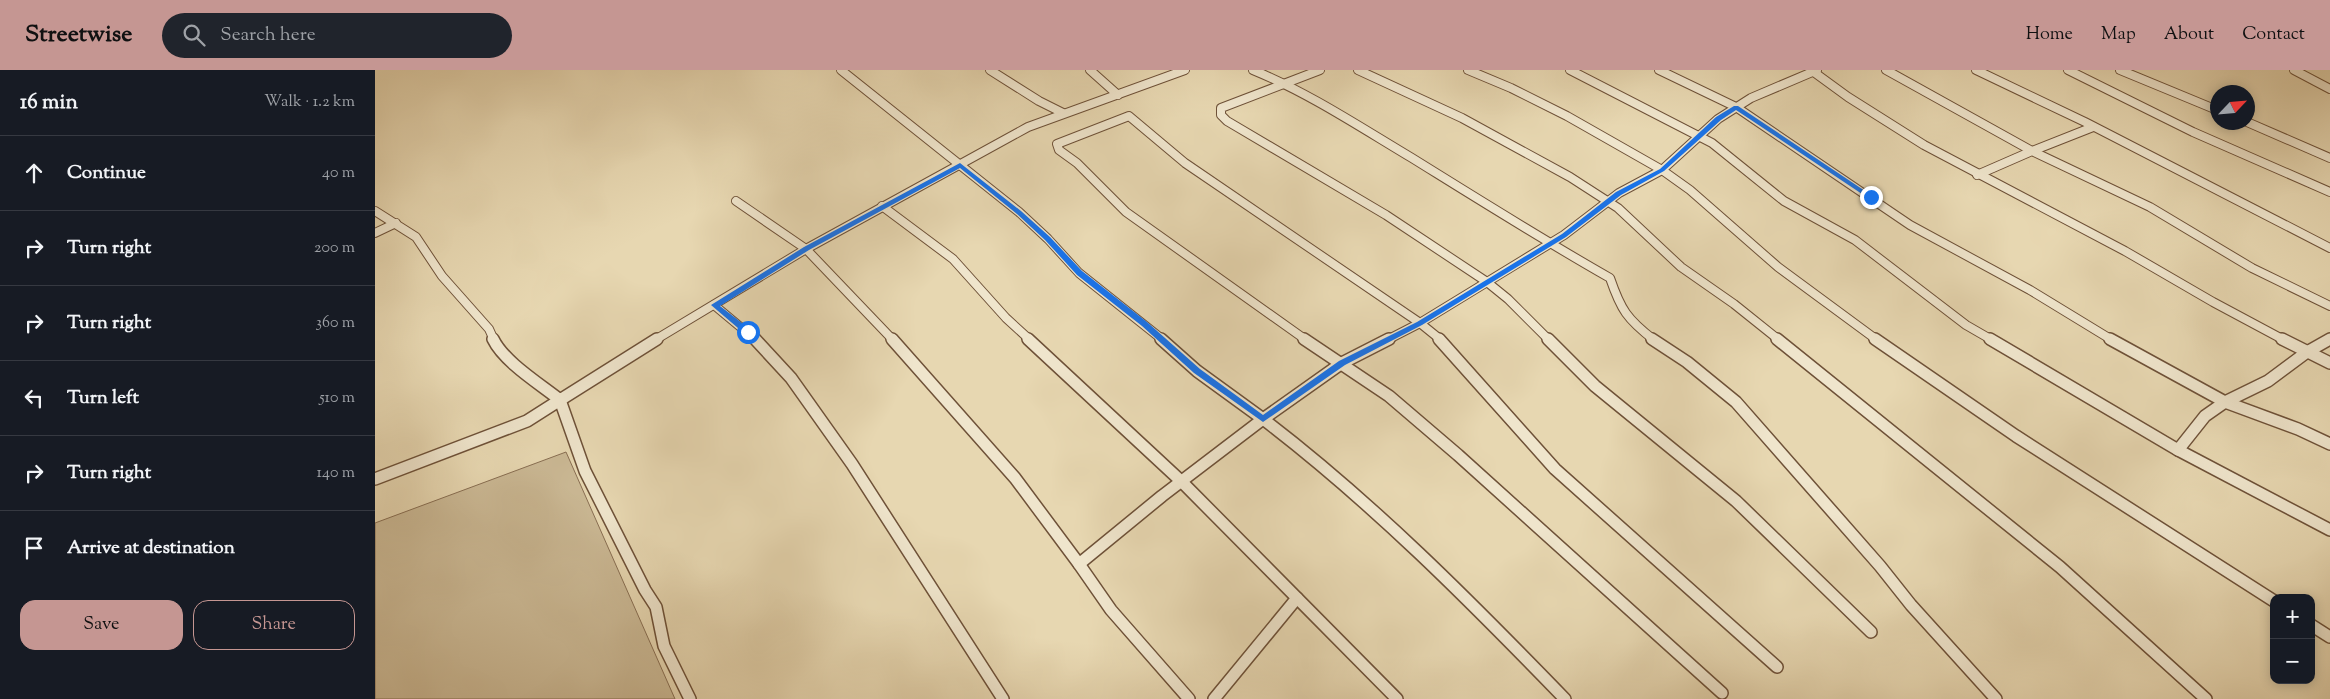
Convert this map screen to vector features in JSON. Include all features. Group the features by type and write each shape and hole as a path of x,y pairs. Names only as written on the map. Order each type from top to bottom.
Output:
{"street":[{"path":"841,70 1019,212 1048,239 1079,273 1145,324 1197,371 1320,462 1397,530 1565,699"},
{"path":"990,70 1039,101 1063,113"},
{"path":"1090,70 1118,95"},
{"path":"375,479 527,421 591,379 806,249 1028,127 1185,70"},
{"path":"1253,70 1284,83 1361,127 1549,243 1610,278 1619,305 1636,326 1687,362 1736,402 1881,566 1911,606 1996,699"},
{"path":"1320,70 1221,108 1221,115 1386,215 1487,282 1508,299 1595,386 1736,501 1871,632"},
{"path":"1358,70 1462,118 1519,147 1570,177 1629,217 1681,267 1734,304 2059,567 2206,699"},
{"path":"1468,70 1511,88 1567,116 1662,170 1690,190 1778,267 1905,361 2016,436 2270,598"},
{"path":"1570,70 1701,136 1731,156 1784,201 1855,240 1966,325 2178,450 2330,530"},
{"path":"1659,70 1736,108 1917,228 2030,290 2077,320 2151,362 2225,402 2298,429 2330,444"},
{"path":"1079,564 1263,419 1342,363 1420,324 1564,235 1607,202 1662,170 1718,119 1751,98 1814,70 1857,105 1902,133 1977,175 2127,252 2254,325 2330,363"},
{"path":"1886,70 2032,151 2075,173 2129,196 2167,216 2285,286 2330,306"},
{"path":"1977,70 2330,248"},
{"path":"2068,70 2193,132 2330,192"},
{"path":"2120,70 2210,107"},
{"path":"2294,70 2330,89"},
{"path":"1722,693 1458,455 1389,396 1268,314 1126,212 1077,163 1059,150 1057,144 1129,116 1146,133 1209,181 1285,230 1420,324 1442,341 1555,469 1777,667"},
{"path":"2255,125 2330,158"},
{"path":"1977,175 2093,127"},
{"path":"735,201 806,249 866,310 1015,478 1111,610 1189,699"},
{"path":"882,206 953,258 1006,318 1182,482 1397,699"},
{"path":"375,212 396,222 416,237 442,276 489,329 497,347 516,365 560,400 585,471 645,590 656,607 664,646 689,699"},
{"path":"375,234 396,222"},
{"path":"715,305 748,332 777,361 798,388 862,476 955,626 1003,699"},
{"path":"2178,450 2205,416 2225,402 2268,381 2307,352 2330,339"},
{"path":"1214,699 1297,598"},
{"path":"2315,628 2330,637"}],"shaded area":[{"path":"566,452 675,699 375,699 375,523"}],"route":[{"path":"748,332 715,305 806,249 960,165 1019,212 1048,239 1079,273 1145,324 1197,371 1263,419 1342,363 1420,324 1564,235 1619,193 1662,170 1718,119 1736,108 1871,197"}]}
